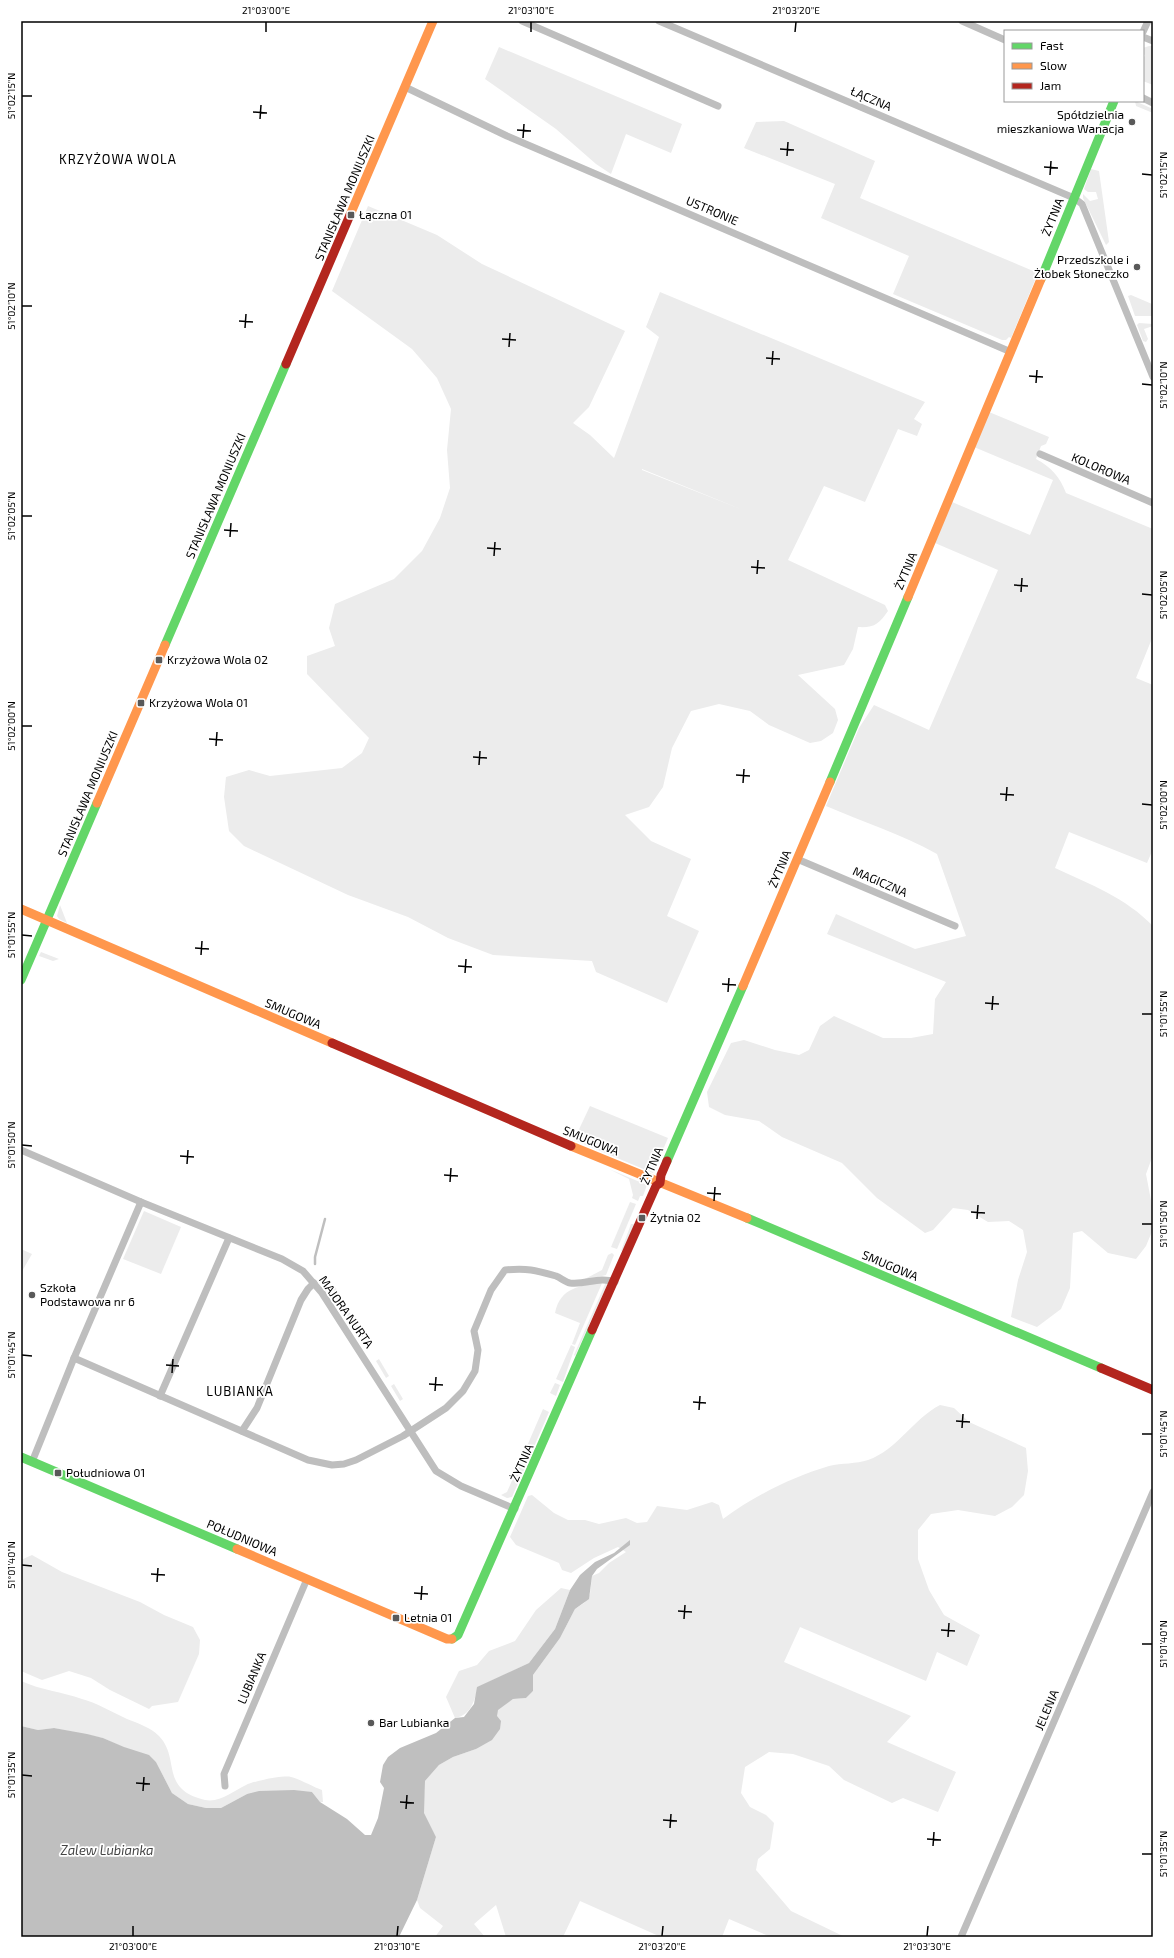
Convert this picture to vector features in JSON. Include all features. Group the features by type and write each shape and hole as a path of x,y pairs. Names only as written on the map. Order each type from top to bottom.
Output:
{"street":[{"name":"STANISŁAWA MONIUSZKI","path":"21,980 433,21"},
{"path":"522,21 718,106"},
{"name":"ŁĄCZNA","path":"659,21 1074,198"},
{"path":"962,21 1004,40"},
{"name":"USTRONIE","path":"405,87 507,136 1011,352"},
{"path":"1144,98 1153,103"},
{"name":"ŻYTNIA","path":"453,1640 458,1635 515,1509 656,1186 660,1183 664,1169 797,859 1011,352 1114,102"},
{"path":"1074,198 1082,204 1153,377"},
{"name":"KOLOROWA","path":"1040,454 1153,503"},
{"name":"MAGICZNA","path":"797,859 955,926"},
{"name":"SMUGOWA","path":"21,909 660,1183 710,1202 1153,1390"},
{"name":"MAJORA NURTA","path":"21,1150 228,1238 282,1259 303,1271 322,1293 360,1350 410,1432 436,1471 461,1486 515,1509"},
{"path":"32,1462 74,1358 142,1202"},
{"path":"160,1396 228,1238"},
{"path":"74,1358 308,1460 332,1464 344,1464 356,1460 410,1432 446,1408 463,1391 475,1371 478,1350 474,1332 491,1290 505,1270 527,1268 558,1277 568,1283 580,1283 600,1279 615,1282"},
{"path":"242,1431 257,1408 301,1300 314,1283"},
{"name":"POŁUDNIOWA","path":"21,1457 447,1640 453,1640"},
{"name":"JELENIA","path":"961,1937 1153,1492"},
{"name":"LUBIANKA","path":"225,1786 224,1774 307,1579"}],"shaded area":[{"path":"1153,46 1153,85 1144,81 1144,48"},
{"path":"499,47 682,124 671,153 626,134 611,174 596,164 556,129 485,79"},
{"path":"1135,102 1137,102 1153,109 1153,113 1136,106"},
{"path":"784,121 875,161 860,198 1038,273 1011,338 1009,337 1006,340 1002,340 893,294 909,256 821,218 835,184 744,148 756,122"},
{"path":"1091,169 1099,171 1109,242 1106,245 1083,198 1083,194 1090,201 1098,199 1096,192 1088,192 1084,189"},
{"path":"368,206 437,235 482,264 625,331 589,407 573,423 590,435 614,458 659,337 646,327 660,292 925,402 914,419 922,424 917,436 898,429 865,502 824,486 788,560 885,605 888,611 876,624 868,627 858,627 853,649 844,665 798,675 835,709 838,720 833,733 821,741 810,743 769,725 750,711 719,704 691,711 672,748 663,787 649,807 625,815 651,841 691,859 667,916 699,931 667,1003 596,972 592,961 493,955 448,938 408,917 348,895 244,846 229,831 224,797 226,777 249,770 270,776 342,768 362,753 369,738 307,674 307,656 335,646 329,628 335,604 394,579 422,551 440,518 450,488 447,450 451,409 437,378 412,349 332,291","holes":["642,469 743,510 642,470"]},
{"path":"1131,295 1152,304 1153,316 1135,316 1128,296"},
{"path":"1139,323 1153,324 1153,326 1144,329 1148,339 1146,342 1143,341 1137,325"},
{"path":"989,412 1049,437 1046,444 1041,446 1036,459 1046,465 1054,473 1061,482 1066,493 1153,529 1153,636 1136,678 1153,685 1153,849 1147,863 1069,832 1055,868 1107,892 1131,907 1153,926 1153,1155 1146,1174 1153,1211 1153,1229 1146,1246 1136,1259 1108,1253 1082,1231 1073,1233 1070,1288 1061,1309 1037,1327 1011,1317 1018,1280 1027,1252 1023,1230 1009,1221 988,1222 968,1210 953,1208 933,1230 925,1233 877,1198 842,1163 782,1137 759,1121 725,1115 709,1107 707,1092 731,1043 744,1040 775,1050 799,1055 809,1050 820,1026 834,1016 883,1038 911,1038 933,1034 935,999 946,982 827,934 836,914 915,949 966,936 937,854 896,834 826,806 859,728 874,705 929,730 998,570 935,543 952,502 1030,535 1053,480 974,447"},
{"path":"60,905 67,923 59,919 57,916"},
{"path":"41,952 59,959 53,961 39,956"},
{"path":"590,1106 668,1138 653,1173 574,1140"},
{"path":"609,1169 647,1185 643,1196 640,1196 638,1201 632,1198 633,1195 629,1179"},
{"path":"630,1202 636,1204 617,1249 611,1247"},
{"path":"144,1211 181,1227 161,1274 123,1259"},
{"path":"631,1224 635,1224 623,1250 621,1251"},
{"path":"21,1249 32,1254 21,1273"},
{"path":"612,1253 614,1255 606,1275 581,1281 602,1270 608,1255"},
{"path":"603,1281 575,1345 572,1344 580,1323 555,1313 558,1304 562,1297 573,1289"},
{"path":"606,1282 607,1285 575,1356 574,1355"},
{"path":"334,1285 351,1315 348,1317 330,1288"},
{"path":"356,1322 364,1336 360,1338 352,1323"},
{"path":"571,1345 575,1347 563,1382 556,1379"},
{"path":"379,1359 389,1376 386,1378 376,1361"},
{"path":"555,1383 560,1385 556,1396 550,1393"},
{"path":"394,1384 403,1399 400,1401 391,1386"},
{"path":"940,1405 954,1408 969,1422 1026,1448 1028,1471 1024,1495 1012,1507 995,1516 958,1510 931,1514 918,1530 918,1559 929,1590 944,1615 980,1635 967,1666 937,1652 926,1681 800,1627 784,1662 911,1716 887,1742 956,1772 938,1812 903,1798 892,1803 844,1780 829,1766 793,1754 769,1752 745,1767 741,1793 750,1807 766,1815 774,1823 770,1849 758,1859 756,1870 791,1911 845,1937 771,1937 729,1919 722,1937 661,1937 580,1901 563,1937 506,1937 496,1905 474,1924 485,1937 435,1937 443,1926 420,1908 417,1900 436,1837 423,1813 425,1781 439,1765 453,1757 476,1749 497,1716 497,1710 513,1699 526,1698 533,1691 533,1675 560,1638 575,1609 584,1603 590,1594 592,1576 599,1573 609,1563 626,1552 618,1547 594,1558 571,1573 562,1570 559,1563 516,1545 510,1537 528,1496 532,1495 554,1513 568,1520 585,1520 599,1524 626,1518 637,1523 647,1522 657,1506 687,1510 712,1502 719,1505 723,1519 760,1495 815,1470 829,1466 868,1460 878,1455 888,1449 921,1418"},
{"path":"543,1409 549,1412 533,1449 527,1446"},
{"path":"523,1455 529,1458 512,1497 507,1498 501,1495 507,1492"},
{"path":"32,1555 62,1572 140,1602 164,1615 193,1627 200,1640 199,1654 178,1702 152,1706 149,1709 110,1690 91,1678 69,1671 42,1680 21,1671 21,1560"},
{"path":"561,1588 570,1590 555,1629 529,1663 478,1687 471,1707 465,1714 455,1718 446,1697 459,1671 477,1665 489,1651 515,1641 536,1610"},
{"path":"21,1681 36,1687 93,1703 152,1730 159,1736 165,1745 176,1781 182,1789 191,1795 205,1800 216,1800 250,1783 268,1779 291,1777 322,1790 323,1802 320,1802 312,1792 247,1794 221,1808 206,1808 188,1804 172,1793 156,1762 103,1738 54,1728 38,1730 21,1726"}],"water":[{"name":"Zalew Lubianka","path":"630,1540 630,1545 597,1569 592,1576 589,1599 575,1609 560,1638 533,1675 533,1691 526,1698 513,1699 498,1710 497,1716 501,1721 500,1729 492,1740 476,1749 453,1757 439,1765 425,1781 424,1813 436,1837 417,1900 399,1937 21,1937 21,1726 38,1730 54,1728 87,1734 103,1738 149,1755 156,1762 172,1793 188,1804 206,1808 221,1808 247,1794 259,1791 294,1790 312,1792 320,1802 347,1819 365,1835 371,1835 378,1818 384,1788 380,1782 383,1765 388,1757 400,1748 436,1733 455,1718 464,1717 474,1704 477,1687 529,1663 555,1629 570,1590 580,1575 595,1562 614,1553"}],"waterway":[{"path":"315,1264 315,1257 325,1219"}],"traffic: fast":[{"path":"1041,279 1114,102"},
{"path":"165,645 286,364"},
{"path":"830,782 908,597"},
{"path":"21,980 97,803"},
{"path":"667,1161 743,986"},
{"path":"747,1218 1101,1368"},
{"path":"452,1639 458,1635 592,1330"},
{"path":"21,1457 237,1549"}],"traffic: slow":[{"path":"350,215 433,21"},
{"path":"908,597 1041,279"},
{"path":"97,803 165,645"},
{"path":"743,986 830,782"},
{"path":"21,909 332,1043"},
{"path":"571,1146 747,1218"},
{"path":"237,1549 447,1639 452,1639"}],"traffic: jam":[{"path":"286,364 350,215"},
{"path":"332,1043 571,1146"},
{"path":"592,1330 656,1186 660,1183 661,1175 667,1161"},
{"path":"1101,1368 1153,1390"}],"place":[{"name":"Spółdzielnia mieszkaniowa Wanacja","path":"1132,122"},
{"name":"Łączna 01","path":"351,215"},
{"name":"Przedszkole i Żłobek Słoneczko","path":"1137,267"},
{"name":"Krzyżowa Wola 02","path":"159,660"},
{"name":"Krzyżowa Wola 01","path":"141,703"},
{"name":"Żytnia 02","path":"642,1218"},
{"name":"Szkoła Podstawowa nr 6","path":"32,1295"},
{"name":"Południowa 01","path":"58,1473"},
{"name":"Letnia 01","path":"396,1618"},
{"name":"Bar Lubianka","path":"371,1723"}],"district":[{"name":"KRZYŻOWA WOLA","path":"118,159"},
{"name":"LUBIANKA","path":"240,1391"}]}
